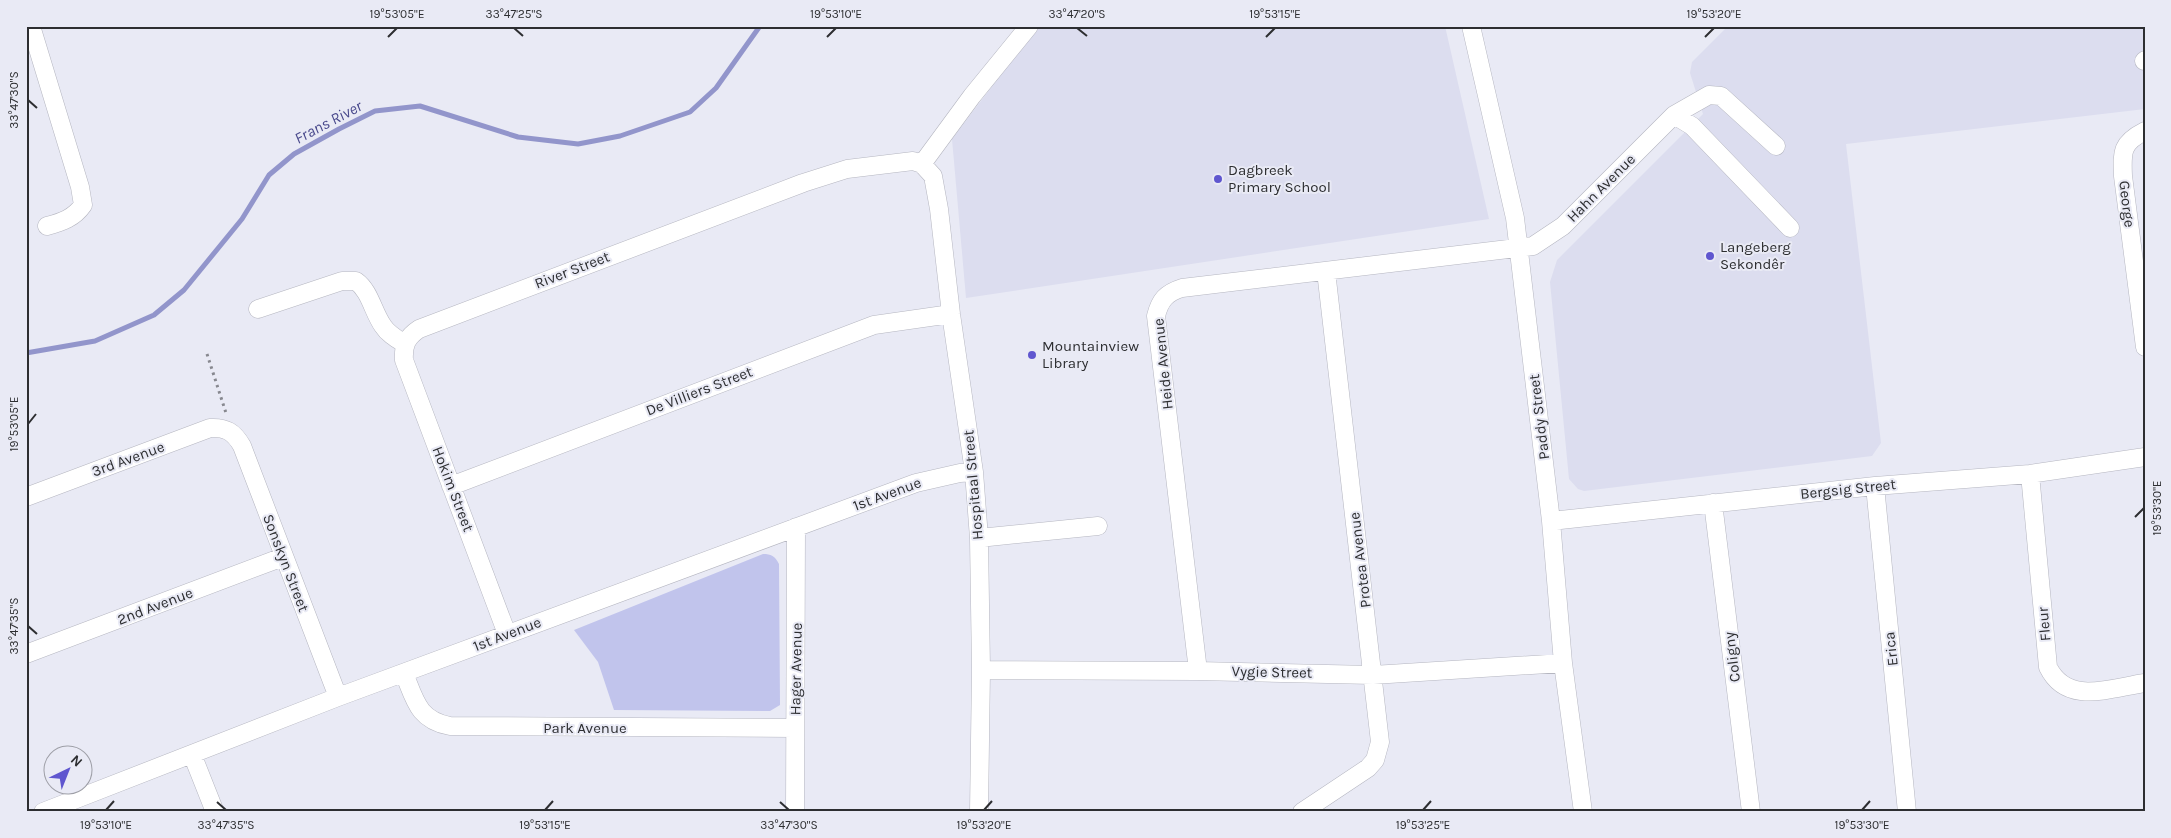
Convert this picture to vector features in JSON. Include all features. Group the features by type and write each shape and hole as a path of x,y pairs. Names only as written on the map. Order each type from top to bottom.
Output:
{"street":[{"path":"31,26 80,187 83,205 77,214 65,221 47,226"},
{"path":"922,164 972,96 1029,26"},
{"name":"Paddy Street","path":"1471,26 1516,218 1551,520 1563,663 1583,812"},
{"name":"Hahn Avenue","path":"1520,248 1533,246 1563,226 1674,115 1709,95 1721,96 1776,146"},
{"path":"1674,115 1692,126 1790,228"},
{"name":"George","path":"2145,131 2130,139 2122,152 2123,176 2145,347"},
{"name":"River Street","path":"405,344 409,335 419,329 803,183 847,169 913,161 922,164"},
{"name":"Hospitaal Street","path":"922,164 933,176 939,209 951,314 974,472 979,538 981,670 979,812"},
{"name":"Heide Avenue","path":"1198,671 1156,316 1164,297 1182,288 1520,248"},
{"name":"Protea Avenue","path":"1302,812 1368,768 1375,760 1380,742 1326,271"},
{"path":"258,308 342,281 356,281 364,290 383,326 405,344"},
{"name":"De Villiers Street","path":"451,486 874,325 951,314"},
{"name":"Hokim Street","path":"405,344 404,360 507,634"},
{"name":"3rd Avenue","path":"26,497 210,428 230,431"},
{"name":"Sonskyn Street","path":"230,431 237,437 242,446 338,697"},
{"name":"Bergsig Street","path":"1551,520 1874,486 2030,474 2145,457"},
{"name":"1st Avenue","path":"44,812 338,697 796,527 926,480 974,472"},
{"name":"Fleur","path":"2030,474 2048,667 2054,679 2071,690 2084,692 2145,683"},
{"name":"Erica","path":"1874,486 1907,812"},
{"name":"Coligny","path":"1714,502 1751,812"},
{"path":"979,538 1098,526"},
{"name":"Hager Avenue","path":"795,812 796,527"},
{"name":"2nd Avenue","path":"26,654 283,557"},
{"name":"Vygie Street","path":"981,670 1198,671 1373,675 1563,663"},
{"name":"Park Avenue","path":"404,674 416,702 427,718 450,726 795,728"},
{"path":"192,754 215,812"}],"path":[{"path":"207,354 225,408 230,431"}],"shaded area":[{"name":"Dagbreek Primary School","path":"1038,26 1445,26 1489,219 966,298 952,139"},
{"name":"Langeberg Sekondêr","path":"1728,26 2145,26 2145,109 1846,144 1881,443 1872,456 1584,491 1578,489 1569,479 1550,282 1557,260 1703,114 1690,73 1692,62"},
{"path":"763,554 772,556 779,564 780,705 770,711 614,710 598,662 574,630"}],"waterway":[{"name":"Frans River","path":"26,353 95,341 154,315 184,290 242,219 269,175 294,154 375,111 420,106 518,137 578,144 620,136 690,112 716,88 760,26"}],"place":[{"name":"Dagbreek Primary School","path":"1218,179"},
{"name":"Langeberg Sekondêr","path":"1710,256"},
{"name":"Mountainview Library","path":"1032,355"}]}
